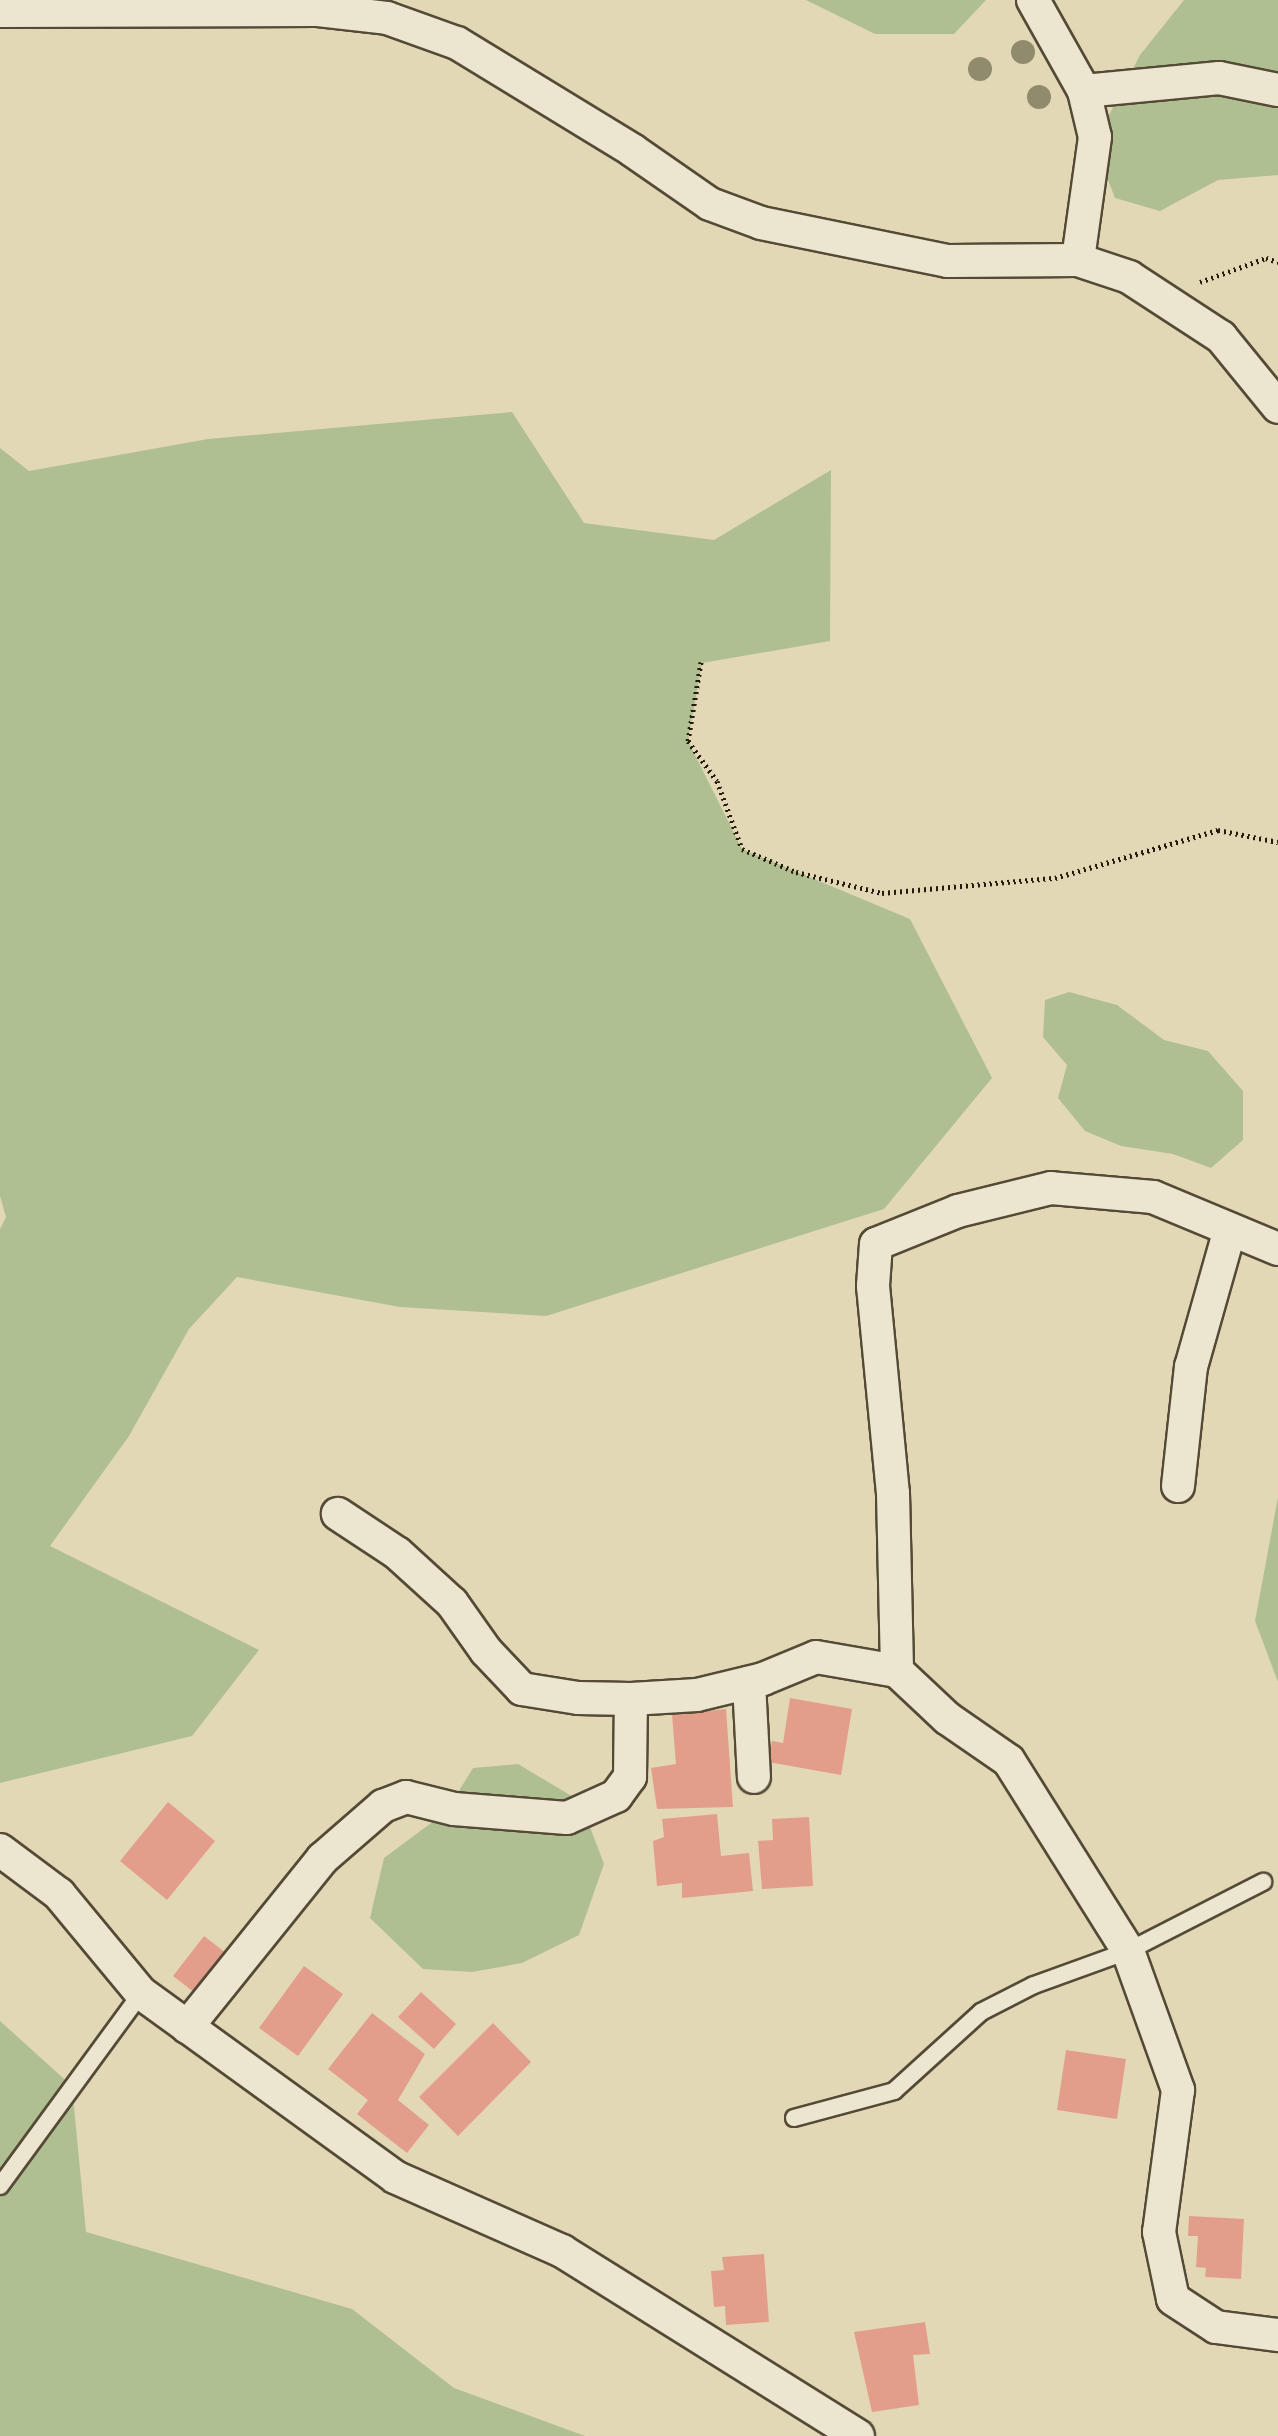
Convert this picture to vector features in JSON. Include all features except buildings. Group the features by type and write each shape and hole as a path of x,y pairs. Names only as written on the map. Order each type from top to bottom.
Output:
{"street":[{"path":"1033,0 1084,91 1095,137 1078,260"},
{"path":"0,11 318,10 387,18 457,43 606,133 710,204 761,223 948,261 1078,260 1129,277 1221,337 1278,407"},
{"path":"1084,91 1219,78 1278,90"},
{"path":"897,1671 893,1493 873,1286 876,1244 958,1211 1051,1188 1153,1197 1278,1249"},
{"path":"1178,1486 1191,1367 1230,1229"},
{"path":"338,1514 397,1553 452,1603 486,1651 522,1689 578,1698 697,1695 749,1683 816,1657 897,1671 947,1718 1009,1761 1128,1951 1178,2090 1159,2232 1173,2299 1216,2327 1278,2335"},
{"path":"749,1683 754,1777"},
{"path":"187,2027 322,1859 383,1806 406,1797 454,1809 567,1818 616,1796 630,1777 631,1699"},
{"path":"0,1850 59,1894 141,1993 395,2177 562,2251 858,2436"}],"lane":[{"path":"794,2118 894,2091 981,2012 1034,1985 1128,1951 1263,1882"},
{"path":"0,2186 141,1993"}],"path":[{"path":"1157,297 1266,258 1278,262"},
{"path":"701,662 688,741 717,781 742,849 796,872 882,893 1055,878 1218,830 1278,842"}],"green space":[{"path":"806,0 986,0 954,34 875,34"},
{"path":"1184,0 1278,0 1278,175 1218,180 1160,211 1115,198 1094,144 1140,55"},
{"path":"512,412 584,523 714,540 831,470 830,641 702,663 688,741 742,849 910,919 992,1078 884,1209 546,1316 400,1307 237,1277 189,1329 129,1436 50,1546 259,1650 192,1736 0,1783 0,1229 6,1217 0,1196 0,448 29,471 208,439"},
{"path":"1069,992 1117,1005 1164,1040 1208,1051 1243,1091 1243,1140 1211,1168 1173,1154 1121,1146 1085,1131 1058,1098 1067,1065 1043,1037 1045,1000"},
{"path":"1278,1497 1278,1682 1255,1621"},
{"path":"518,1764 580,1801 604,1864 579,1935 522,1963 472,1972 423,1969 370,1918 384,1858 446,1812 473,1768"},
{"path":"0,2021 72,2086 86,2232 352,2309 454,2388 585,2436 0,2436"}]}
